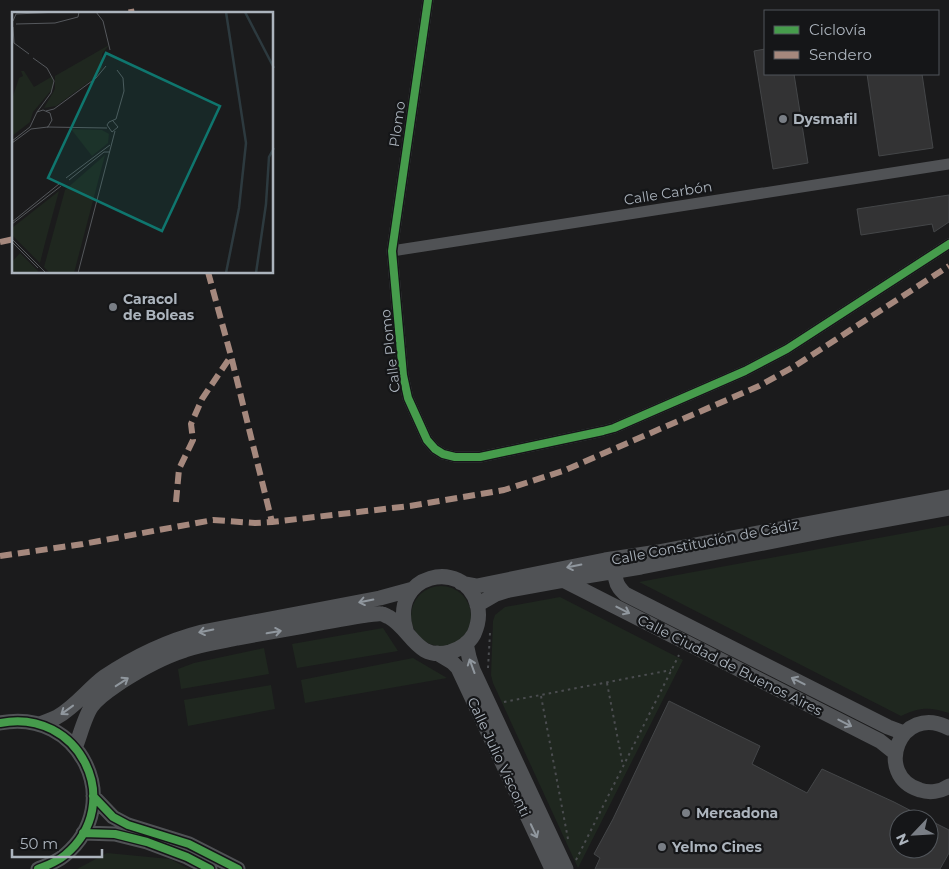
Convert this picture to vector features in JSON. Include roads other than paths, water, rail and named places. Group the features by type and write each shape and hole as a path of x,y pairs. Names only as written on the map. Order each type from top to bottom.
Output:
{"street":[{"name":"Plomo","path":"392,251 428,0"},
{"name":"Calle Carbón","path":"392,251 949,164"},
{"name":"Calle Plomo","path":"392,251 403,376 408,398 427,440 435,449 443,454 454,457 480,457 603,432 745,370 787,349 949,244"},
{"name":"Calle Constitución de Cádiz","path":"477,605 496,594 563,580 658,552 949,497"},
{"name":"Calle Constitución de Cádiz","path":"461,583 477,586 610,566 949,508"},
{"name":"Calle Ciudad de Buenos Aires","path":"610,566 616,581 625,594 888,727 904,733"},
{"path":"439,577 451,578 461,583 473,595 477,605 478,622 472,637 460,648 453,651 437,653 421,648 410,637 403,621 402,611 413,588 428,579 439,577"},
{"name":"Calle Ciudad de Buenos Aires","path":"563,580 880,741 895,753"},
{"path":"39,724 56,718 69,709 102,679 132,660 181,637 380,598 413,588"},
{"path":"75,748 92,706 107,692 133,674 185,650 357,616 382,614 393,619 406,630"},
{"name":"Calle Julio Visconti","path":"466,643 473,670 569,864"},
{"name":"Calle Julio Visconti","path":"437,653 458,668 552,869"},
{"path":"0,723 25,721 39,724 65,738 83,759 92,783 92,809 89,822 83,834 75,846 64,856 38,869"},
{"path":"949,728 940,723 927,722 915,725 904,733 895,753 899,774 914,788 925,792 936,792 949,786"},
{"path":"93,796 113,817 128,825 189,844 238,869"},
{"path":"83,834 115,834 147,842 187,857 210,869"}],"place":[{"name":"Dysmafil","path":"783,119"},
{"name":"Caracol de Boleas","path":"113,307"},
{"name":"Mercadona","path":"686,813"},
{"name":"Yelmo Cines","path":"662,847"}]}
